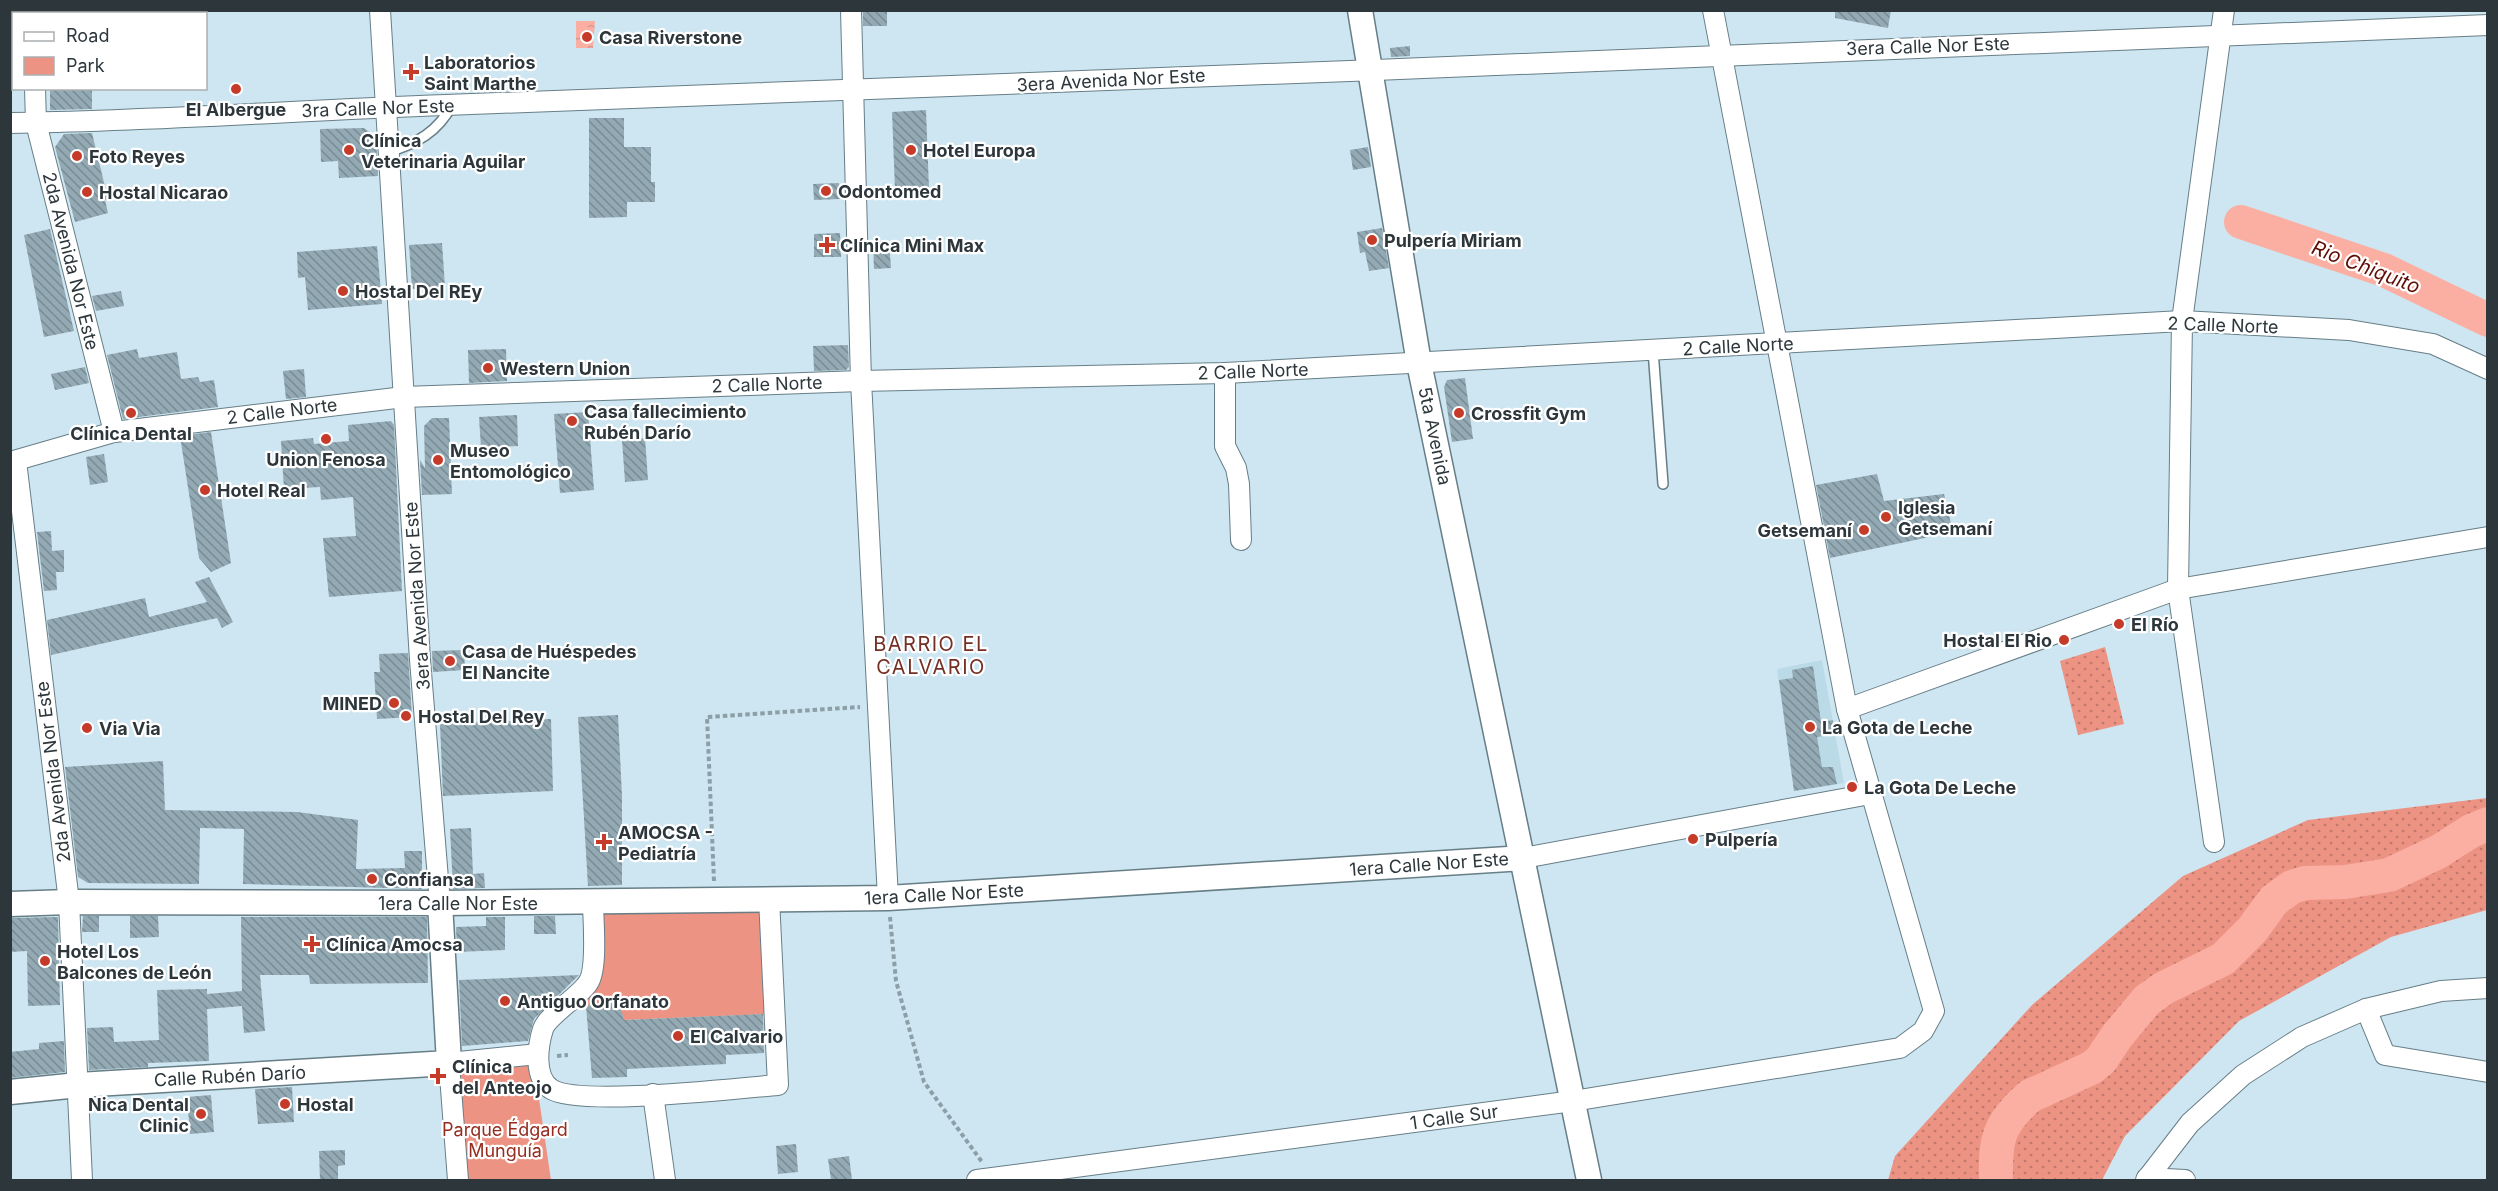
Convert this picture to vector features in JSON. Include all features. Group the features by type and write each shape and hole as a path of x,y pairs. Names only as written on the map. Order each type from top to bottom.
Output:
{"street":[{"name":"3era Avenida Nor Este","path":"380,10 420,660 440,903 458,1180"},
{"path":"850,10 861,381 888,898"},
{"name":"5ta Avenida","path":"1360,10 1419,363 1524,858 1589,1180"},
{"path":"1713,10 1719,54 1847,709 1870,794"},
{"path":"2214,842 2178,589 2182,321 2224,10"},
{"name":"3era Calle Nor Este","path":"1369,69 2487,25"},
{"name":"3era Avenida Nor Este","path":"853,92 1369,69"},
{"name":"2da Avenida Nor Este","path":"35,90 36,123 114,432"},
{"name":"3ra Calle Nor Este","path":"10,123 385,107 853,92"},
{"name":"2 Calle Norte","path":"13,461 114,432 404,397 861,381 1225,372 2182,321 2349,330 2433,344 2487,369"},
{"path":"1225,372 1225,446 1236,468 1239,484 1241,540"},
{"name":"2da Avenida Nor Este","path":"13,461 69,902 73,1029 82,1180"},
{"path":"1847,709 2178,589 2487,537"},
{"name":"1era Calle Nor Este","path":"10,904 593,902 888,898 1524,858 1870,794"},
{"name":"1 Calle Sur","path":"980,1172 1035,1177 1573,1101 1900,1048 1923,1031 1934,1011 1870,794"},
{"path":"593,902 592,966 589,982 544,1026 537,1054 541,1073 549,1088 563,1093 628,1096 778,1085 769,898"},
{"path":"2146,1179 2190,1123 2242,1075 2302,1037 2366,1009 2441,991 2487,988"},
{"path":"2366,1009 2385,1056 2487,1072"},
{"path":"449,1063 537,1054"},
{"name":"Calle Rubén Darío","path":"10,1092 78,1085 449,1063"},
{"path":"653,1094 665,1180"},
{"path":"2146,1179 2185,1180"}],"lane":[{"path":"388,152 411,146 425,138 448,115 453,105"},
{"path":"1653,350 1663,484"}],"path":[{"path":"715,899 707,717 878,706"},
{"path":"888,898 896,981 924,1082 980,1172"}],"shaded area":[{"name":"La Gota de Leche","path":"1822,660 1844,783 1794,791 1777,669"}],"green space":[{"path":"2105,647 2124,724 2078,735 2060,661"},
{"path":"2487,798 2487,910 2391,937 2239,1021 2125,1136 2102,1180 1888,1180 1895,1156 2032,1005 2183,876 2308,820"},
{"path":"763,908 767,1014 624,1020 618,1001 587,1006 602,910"},
{"name":"Parque Édgard Munguía","path":"534,1065 551,1180 468,1180 458,1076 463,1072"}],"water":[{"path":"576,21 595,21 593,48 576,48"}],"building":[{"path":"863,10 887,10 887,26 863,26"},
{"path":"1835,10 1891,10 1888,28 1835,18"},
{"path":"1410,46 1410,56 1391,57 1390,48"},
{"path":"50,90 92,90 92,109 50,110"},
{"name":"Hotel Europa","path":"926,110 929,189 895,190 892,112"},
{"path":"589,118 624,118 624,147 651,147 651,182 655,182 655,202 627,202 627,217 589,218"},
{"name":"Clínica Veterinaria Aguilar","path":"364,128 376,137 378,176 339,178 338,161 321,162 320,129"},
{"path":"92,133 108,199 105,200 108,213 75,222 55,147 64,134"},
{"path":"1368,147 1371,167 1353,170 1350,150"},
{"name":"Odontomed","path":"839,183 840,199 814,200 813,184"},
{"path":"1382,228 1389,268 1369,271 1365,252 1360,253 1357,232"},
{"path":"50,229 74,331 44,337 24,235"},
{"name":"Clínica Mini Max","path":"840,233 841,257 814,257 814,234"},
{"path":"873,241 889,241 891,268 874,269"},
{"path":"442,243 445,287 412,289 409,245"},
{"name":"Hostal Del REy","path":"377,246 382,304 308,310 305,277 298,278 297,252"},
{"path":"121,291 124,306 96,311 92,296"},
{"path":"848,345 849,367 846,370 814,371 813,346"},
{"path":"137,349 139,358 177,352 181,379 198,377 200,382 214,380 218,407 123,419 107,355"},
{"name":"Western Union","path":"506,349 507,381 469,383 468,350"},
{"path":"85,367 89,383 55,390 51,374"},
{"path":"304,369 306,397 286,399 283,371"},
{"name":"Crossfit Gym","path":"1465,378 1473,439 1452,442 1444,387 1447,380"},
{"path":"588,412 594,490 560,493 554,414"},
{"path":"517,415 518,446 481,448 479,417"},
{"name":"Museo Entomológico","path":"432,418 449,418 452,494 422,495 420,460 425,468 424,426"},
{"path":"391,421 394,425 402,591 329,597 323,538 356,536 353,497 321,500 320,487 284,489 281,441 313,438 314,444 349,441 348,425"},
{"name":"Hotel Real","path":"211,432 231,563 211,572 199,558 180,436"},
{"path":"645,438 648,480 625,482 622,440"},
{"path":"104,454 108,482 90,485 86,457"},
{"name":"Iglesia Getsemaní","path":"1877,474 1884,501 1944,494 1953,532 1830,558 1816,485"},
{"path":"51,531 52,551 64,550 64,572 56,572 57,590 44,591 37,532"},
{"path":"209,577 233,622 222,628 217,618 51,655 47,620 145,598 149,617 207,602 195,582"},
{"name":"Casa de Huéspedes El Nancite","path":"464,650 465,670 433,672 432,651"},
{"path":"408,653 412,717 377,719 374,672 380,672 379,654"},
{"name":"La Gota de Leche","path":"1813,666 1821,722 1833,720 1835,734 1817,737 1822,767 1833,767 1837,784 1794,791 1779,680 1793,678 1792,670"},
{"path":"618,715 622,796 622,885 588,886 578,717"},
{"path":"551,719 553,791 443,796 440,724"},
{"path":"163,761 165,810 297,812 358,820 356,869 405,868 404,851 422,851 422,889 243,884 244,829 200,828 199,884 88,883 78,877 65,767"},
{"path":"471,828 473,874 484,873 485,888 453,889 450,829"},
{"path":"83,916 99,916 99,932 82,932"},
{"path":"130,916 158,916 159,937 130,938"},
{"path":"534,916 555,916 556,934 534,934"},
{"path":"58,917 60,1005 28,1006 27,951 10,952 10,918"},
{"path":"241,917 427,917 428,983 310,984 309,975 260,975 265,1031 244,1033 242,1006 207,1009 209,1061 148,1063 148,1067 89,1070 87,1028 113,1027 114,1042 159,1040 157,990 207,989 207,994 242,991"},
{"path":"486,917 505,917 505,950 457,952 456,927 486,926"},
{"name":"Antiguo Orfanato","path":"579,975 534,1019 528,1041 462,1046 459,980"},
{"name":"El Calvario","path":"619,1001 624,1020 763,1014 764,1053 726,1055 726,1064 627,1069 627,1077 592,1078 586,1006"},
{"path":"64,1041 65,1072 10,1078 10,1052 39,1049 39,1043"},
{"path":"292,1087 294,1122 258,1124 255,1089"},
{"name":"Nica Dental Clinic","path":"211,1095 214,1132 190,1134 187,1097"},
{"path":"796,1144 798,1172 778,1174 776,1146"},
{"path":"345,1150 345,1165 338,1166 338,1180 320,1180 319,1151"},
{"path":"849,1156 852,1180 831,1180 828,1159"}],"waterway":[{"name":"Rio Chiquito","path":"2241,222 2384,270 2488,320"},
{"path":"1996,1180 1996,1154 2001,1133 2019,1106 2030,1096 2091,1068 2101,1060 2117,1036 2147,1000 2164,988 2223,959 2252,930 2274,900 2292,887 2305,883 2345,882 2389,875 2438,852 2471,831 2488,824"}],"place":[{"name":"Casa Riverstone","path":"587,37"},
{"name":"Laboratorios Saint Marthe","path":"411,72"},
{"name":"El Albergue","path":"236,89"},
{"name":"Clínica Veterinaria Aguilar","path":"349,150"},
{"name":"Hotel Europa","path":"911,150"},
{"name":"Foto Reyes","path":"77,156"},
{"name":"Odontomed","path":"826,191"},
{"name":"Hostal Nicarao","path":"87,192"},
{"name":"Pulpería Miriam","path":"1372,240"},
{"name":"Clínica Mini Max","path":"827,245"},
{"name":"Hostal Del REy","path":"343,291"},
{"name":"Western Union","path":"488,368"},
{"name":"Clínica Dental","path":"131,413"},
{"name":"Crossfit Gym","path":"1459,413"},
{"name":"Casa fallecimiento Rubén Darío","path":"572,421"},
{"name":"Union Fenosa","path":"326,439"},
{"name":"Museo Entomológico","path":"438,460"},
{"name":"Hotel Real","path":"205,490"},
{"name":"Iglesia Getsemaní","path":"1886,517"},
{"name":"Getsemaní","path":"1864,530"},
{"name":"El Río","path":"2119,624"},
{"name":"Hostal El Rio","path":"2064,640"},
{"name":"Casa de Huéspedes El Nancite","path":"450,661"},
{"name":"MINED","path":"394,703"},
{"name":"Hostal Del Rey","path":"406,716"},
{"name":"La Gota de Leche","path":"1810,727"},
{"name":"Via Via","path":"87,728"},
{"name":"La Gota De Leche","path":"1852,787"},
{"name":"Pulpería","path":"1693,839"},
{"name":"AMOCSA - Pediatría","path":"604,842"},
{"name":"Confiansa","path":"372,879"},
{"name":"Clínica Amocsa","path":"312,944"},
{"name":"Hotel Los Balcones de León","path":"45,961"},
{"name":"Antiguo Orfanato","path":"505,1001"},
{"name":"El Calvario","path":"678,1036"},
{"name":"Clínica del Anteojo","path":"438,1076"},
{"name":"Hostal","path":"285,1104"},
{"name":"Nica Dental Clinic","path":"201,1114"}],"district":[{"name":"BARRIO EL CALVARIO","path":"931,656"}]}
